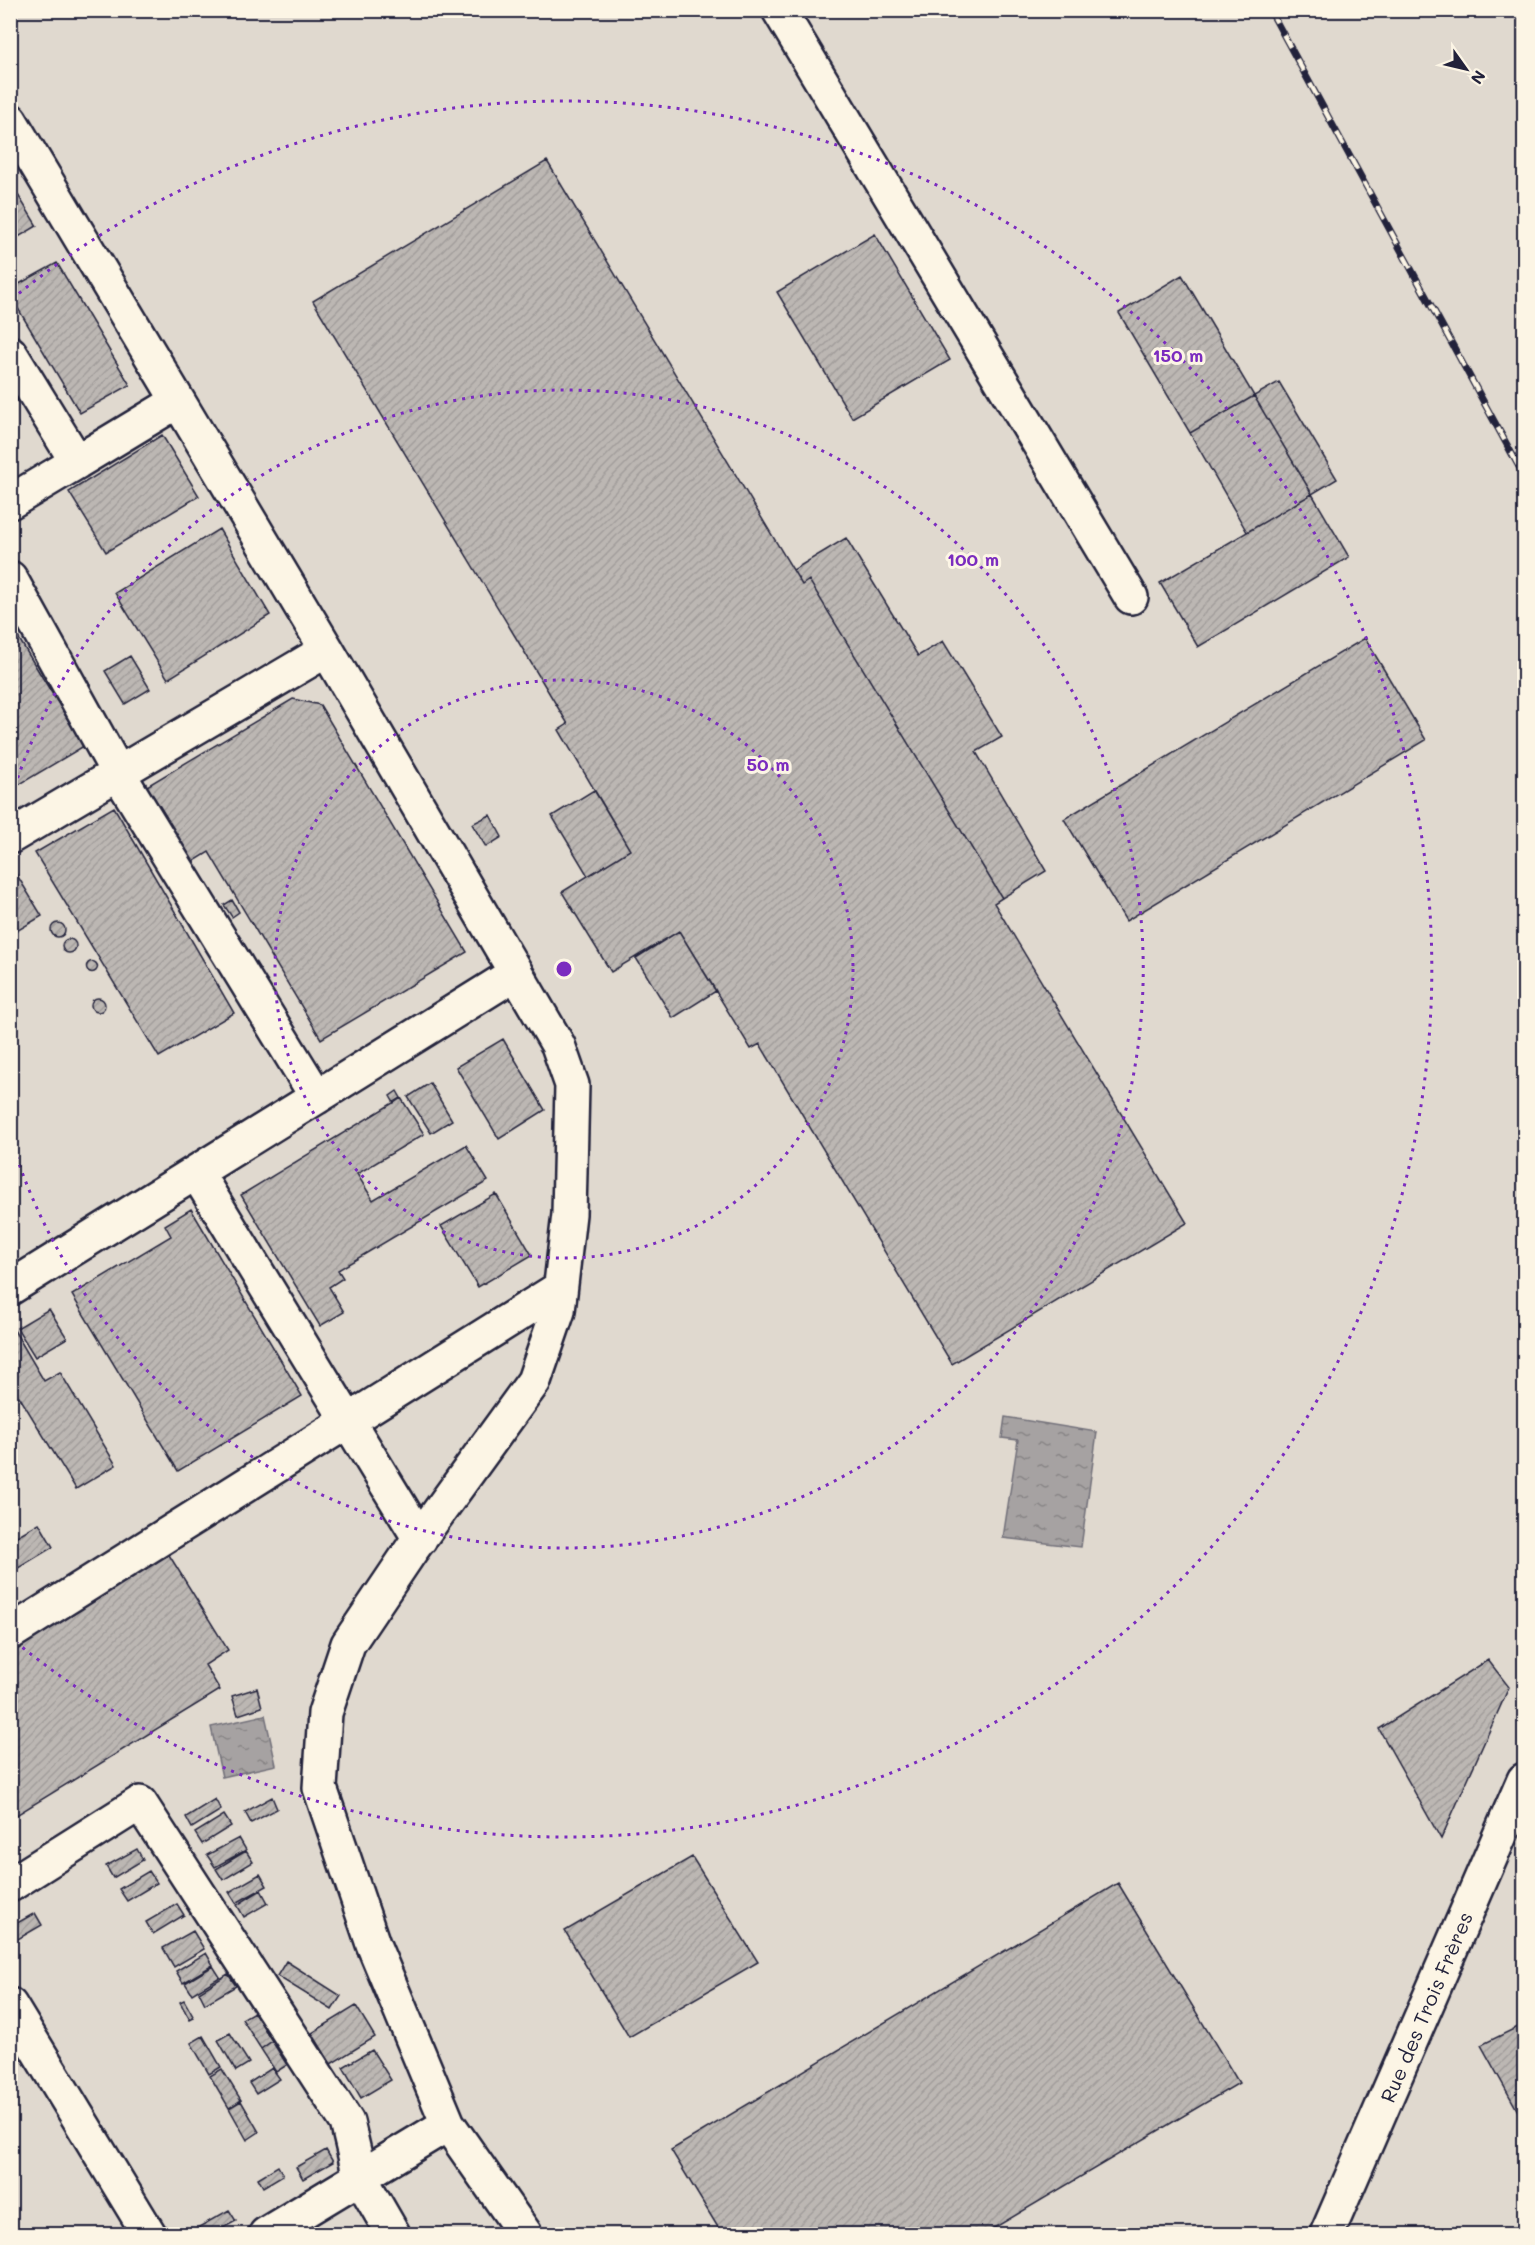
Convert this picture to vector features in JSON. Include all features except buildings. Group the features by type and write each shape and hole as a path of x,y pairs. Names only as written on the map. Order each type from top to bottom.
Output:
{"lane":[{"path":"779,10 1131,597"},
{"path":"10,120 327,650 558,1045 572,1085 569,1214 558,1311 534,1381 420,1539 348,1644 325,1713 320,1788 373,1944 448,2124 525,2235"},
{"path":"10,353 76,462"},
{"path":"10,502 178,400"},
{"path":"10,578 118,774 317,1097"},
{"path":"10,837 327,650"},
{"path":"10,1288 516,973"},
{"path":"196,1172 420,1539"},
{"path":"10,1633 560,1288"},
{"name":"Rue des Trois Frères","path":"1327,2235 1524,1780"},
{"path":"10,1885 140,1803 347,2122 360,2177 393,2235"},
{"path":"10,2005 149,2235"},
{"path":"266,2235 448,2124"}],"shaded area":[{"path":"11,11 1524,11 1524,2234 11,2234"}],"water":[{"path":"1005,1417 1097,1432 1081,1547 1003,1538 1018,1440 1002,1438"},
{"path":"265,1715 276,1765 222,1777 211,1727"}],"railway":[{"path":"1270,10 1524,476"}]}
